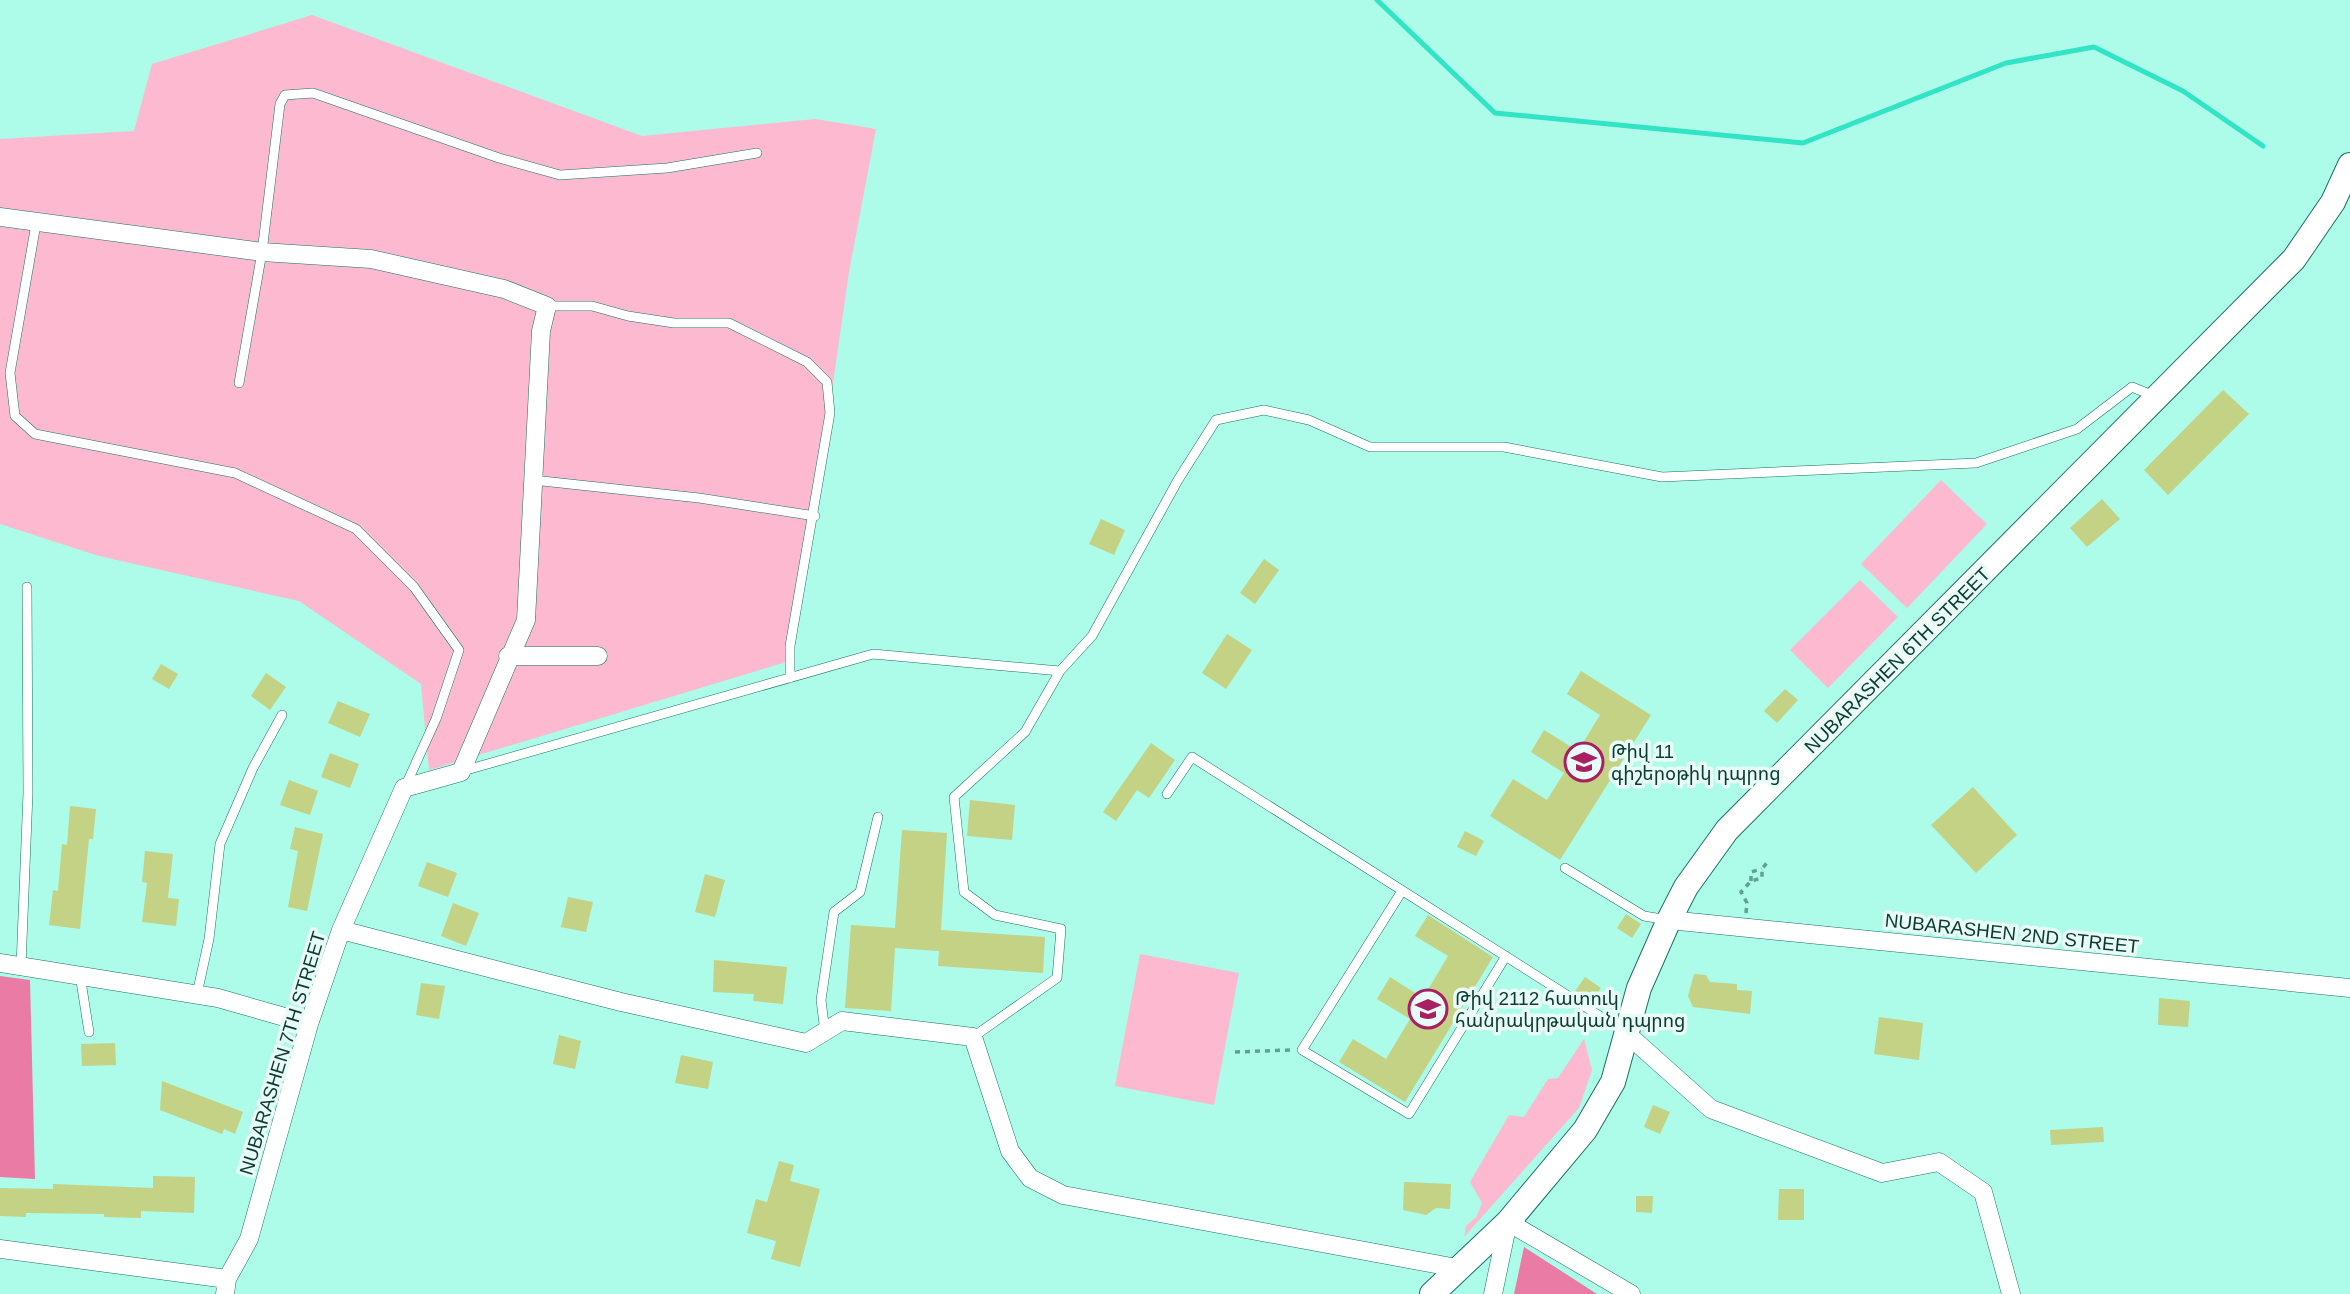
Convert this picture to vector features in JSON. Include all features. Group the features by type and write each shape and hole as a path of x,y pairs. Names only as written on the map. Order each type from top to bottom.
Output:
{"main road":[{"name":"NUBARASHEN 6TH STREET","path":"1432,1294 1508,1222 1586,1130 1613,1082 1639,988 1669,920 1686,887 1727,830 2294,260 2333,202 2350,165"}],"street":[{"path":"0,217 36,224 262,252 371,259 504,289 547,306 541,331 526,620 508,656 461,772 404,788"},
{"path":"508,656 598,656"},
{"name":"NUBARASHEN 7TH STREET","path":"226,1286 249,1239 309,1024 341,930 404,788"},
{"name":"NUBARASHEN 2ND STREET","path":"1669,920 2350,988"},
{"path":"341,930 621,1002 806,1043 842,1021 973,1037 1010,1151 1030,1178 1063,1195 1457,1268"},
{"path":"0,963 197,994 309,1024"},
{"path":"1626,1033 1711,1109 1882,1173 1939,1162 1983,1192 2011,1294"},
{"path":"1493,1294 1508,1222 1631,1294"},
{"path":"0,1249 226,1286"}],"lane":[{"path":"239,383 262,252 280,104 285,94 313,93 499,158 560,174 667,168 757,153"},
{"path":"36,224 10,373 15,416 35,435 235,473 356,529 414,587 459,650 436,719 404,788"},
{"path":"547,306 592,306 628,316 674,323 729,323 807,362 827,382 830,413 815,516 790,646 790,678"},
{"path":"973,1037 1057,978 1061,929 995,915 964,892 954,797 1025,732 1060,671 1091,636 1178,480 1216,420 1264,410 1309,420 1370,447 1504,447 1662,477 1976,463 2077,429 2132,387 2157,397"},
{"path":"533,480 699,498 815,516"},
{"path":"21,966 28,793 27,587"},
{"path":"461,772 873,654 1060,671"},
{"path":"197,994 209,939 220,844 253,768 282,715"},
{"path":"1167,794 1192,757 1626,1033"},
{"path":"825,1031 821,1000 834,912 860,892 878,817"},
{"path":"1565,868 1644,916 1669,920"},
{"path":"1402,891 1303,1050 1409,1114 1507,956"},
{"path":"80,975 89,1032"}],"path":[{"path":"1751,881 1751,872 1762,869 1769,860"},
{"path":"1747,903 1741,892 1751,881 1762,878 1762,869"},
{"path":"1235,1052 1303,1050"}],"shaded area":[{"path":"312,15 642,136 815,119 876,129 849,272 793,660 429,770 421,684 299,601 99,556 0,524 0,139 134,131 152,64"},
{"path":"1941,480 1987,524 1907,608 1861,564"},
{"path":"1860,580 1898,617 1828,688 1790,650"},
{"path":"1140,954 1239,973 1214,1105 1115,1086"},
{"path":"0,976 30,980 35,1179 0,1177"},
{"path":"1584,1039 1592,1070 1579,1108 1464,1237 1466,1226 1477,1216 1482,1203 1470,1182 1509,1115 1524,1117 1548,1079 1558,1078"},
{"path":"1524,1247 1597,1294 1514,1294"}],"building":[{"path":"2223,390 2249,414 2168,495 2144,470"},
{"path":"2102,499 2120,519 2087,547 2070,528"},
{"path":"1101,519 1125,530 1114,555 1089,544"},
{"path":"1264,559 1279,570 1255,604 1240,593"},
{"path":"1227,634 1252,650 1226,689 1202,673"},
{"path":"161,664 178,674 169,689 152,679"},
{"name":"Թիվ 11 գիշերօթիկ դպրոց","path":"1581,671 1651,715 1560,860 1490,816 1513,779 1547,800 1564,773 1531,752 1544,730 1578,751 1600,715 1567,694"},
{"path":"266,673 286,687 270,710 251,696"},
{"path":"1785,689 1798,700 1777,723 1764,711"},
{"path":"338,701 370,714 360,737 328,723"},
{"path":"1151,743 1175,760 1149,798 1137,790 1116,821 1103,812"},
{"path":"330,753 359,764 350,788 321,777"},
{"path":"289,780 318,791 310,815 280,805"},
{"path":"1973,787 2017,835 1976,873 1931,825"},
{"path":"970,800 1015,805 1012,840 967,836"},
{"path":"70,806 96,809 93,839 89,839 80,929 49,925 53,890 58,891 62,844 67,845"},
{"path":"295,827 323,834 307,911 288,907 298,851 290,849"},
{"path":"902,830 947,833 941,930 1045,937 1043,973 938,966 939,951 895,948 891,1011 845,1008 851,925 895,928"},
{"path":"1465,831 1484,841 1476,856 1457,847"},
{"path":"145,851 173,854 168,898 179,899 176,926 142,922 147,883 142,882"},
{"path":"427,862 457,873 448,897 418,886"},
{"path":"705,874 725,880 715,917 695,912"},
{"path":"568,897 593,902 586,932 561,927"},
{"path":"453,903 479,913 466,946 441,936"},
{"path":"1626,914 1641,924 1632,938 1617,928"},
{"name":"Թիվ 2112 հատուկ հանրակրթական դպրոց","path":"1428,915 1493,957 1405,1102 1339,1062 1353,1039 1386,1059 1410,1019 1377,999 1390,977 1423,998 1448,956 1415,936"},
{"path":"714,960 787,967 783,1004 753,1001 754,994 713,992"},
{"path":"1694,974 1706,975 1710,982 1737,984 1737,990 1752,991 1750,1014 1693,1007 1688,996"},
{"path":"1585,977 1601,988 1592,1001 1575,991"},
{"path":"421,983 445,986 439,1019 416,1015"},
{"path":"2159,998 2190,1001 2188,1027 2158,1025"},
{"path":"1879,1017 1923,1023 1919,1060 1874,1054"},
{"path":"559,1035 581,1041 575,1069 553,1064"},
{"path":"115,1043 116,1065 82,1066 81,1044"},
{"path":"681,1055 713,1062 708,1089 675,1083"},
{"path":"162,1081 243,1112 235,1134 224,1129 222,1134 160,1110"},
{"path":"1653,1105 1670,1112 1660,1134 1644,1127"},
{"path":"2103,1127 2104,1142 2051,1145 2050,1130"},
{"path":"779,1161 794,1165 790,1181 820,1189 800,1267 771,1259 776,1241 747,1233 756,1199 767,1202"},
{"path":"153,1176 195,1177 194,1213 141,1211 141,1218 104,1217 104,1214 26,1213 26,1217 0,1216 0,1188 53,1189 53,1184 153,1188"},
{"path":"1404,1182 1451,1184 1450,1209 1436,1208 1426,1215 1403,1210"},
{"path":"1779,1189 1804,1189 1804,1220 1778,1220"},
{"path":"1636,1196 1653,1196 1652,1213 1636,1212"}],"waterway":[{"path":"1377,0 1495,113 1803,143 2006,63 2094,47 2183,91 2263,146"}],"place":[{"name":"Թիվ 11 գիշերօթիկ դպրոց","path":"1584,762"},
{"name":"Թիվ 2112 հատուկ հանրակրթական դպրոց","path":"1428,1009"}]}
